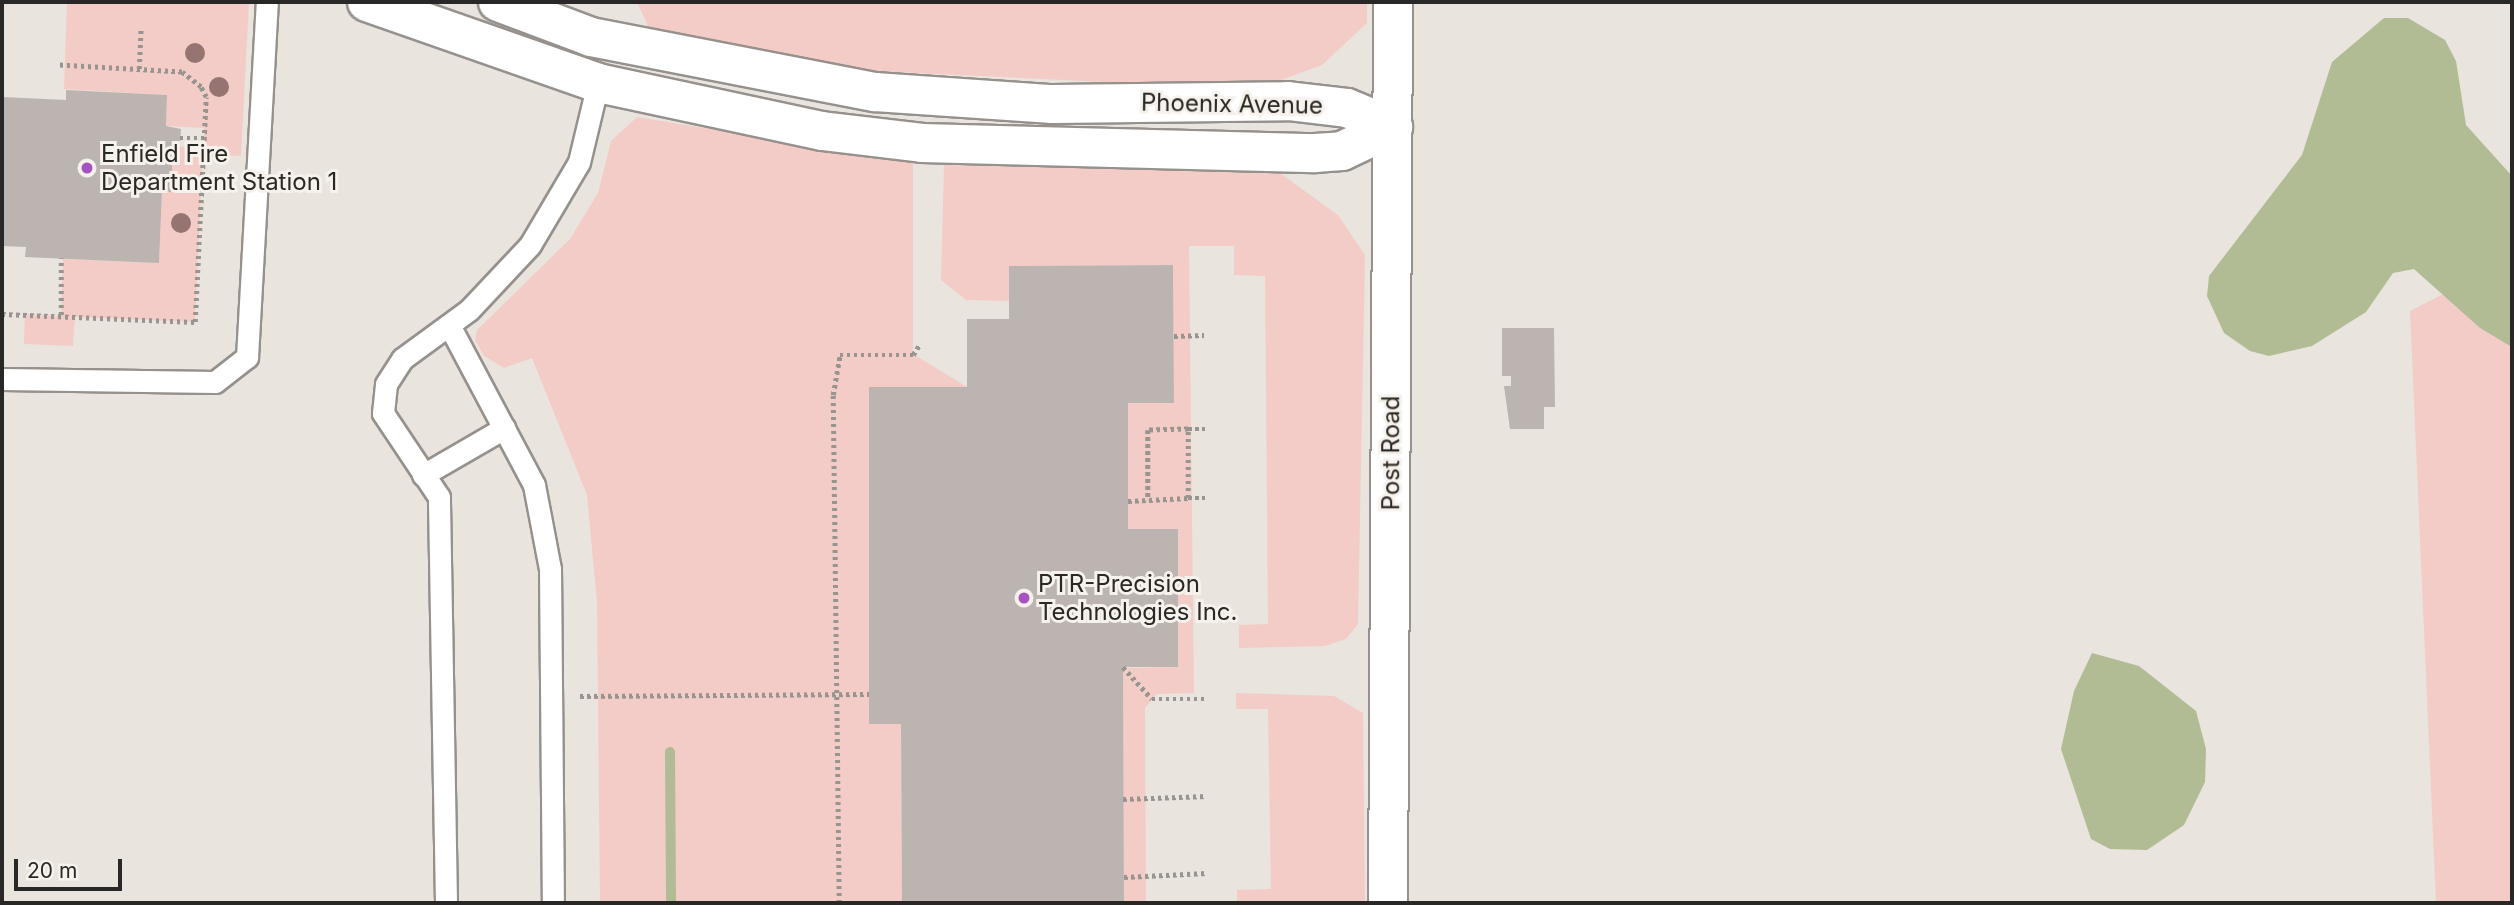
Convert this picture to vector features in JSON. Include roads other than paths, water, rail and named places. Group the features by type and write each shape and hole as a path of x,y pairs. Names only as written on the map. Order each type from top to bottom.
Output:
{"street":[{"name":"Phoenix Avenue","path":"367,2 598,83 822,131 922,143 1315,153 1364,143 1393,127"},
{"name":"Phoenix Avenue","path":"499,2 602,39 875,92 1052,104 1288,101 1347,108 1393,127"},
{"name":"Post Road","path":"1388,903 1394,2"},
{"path":"598,83 602,39"}],"lane":[{"path":"2,379 215,382 247,357 267,2"},
{"path":"446,903 439,497 383,413 386,384 402,359 449,325 530,245 579,162 598,83"},
{"path":"449,325 534,485 550,569 553,903"},
{"path":"423,475 504,428"}],"waterway":[{"path":"670,752 671,903"}],"place":[{"name":"Enfield Fire Department Station 1","path":"87,168"},
{"name":"PTR-Precision Technologies Inc.","path":"1024,598"}]}
